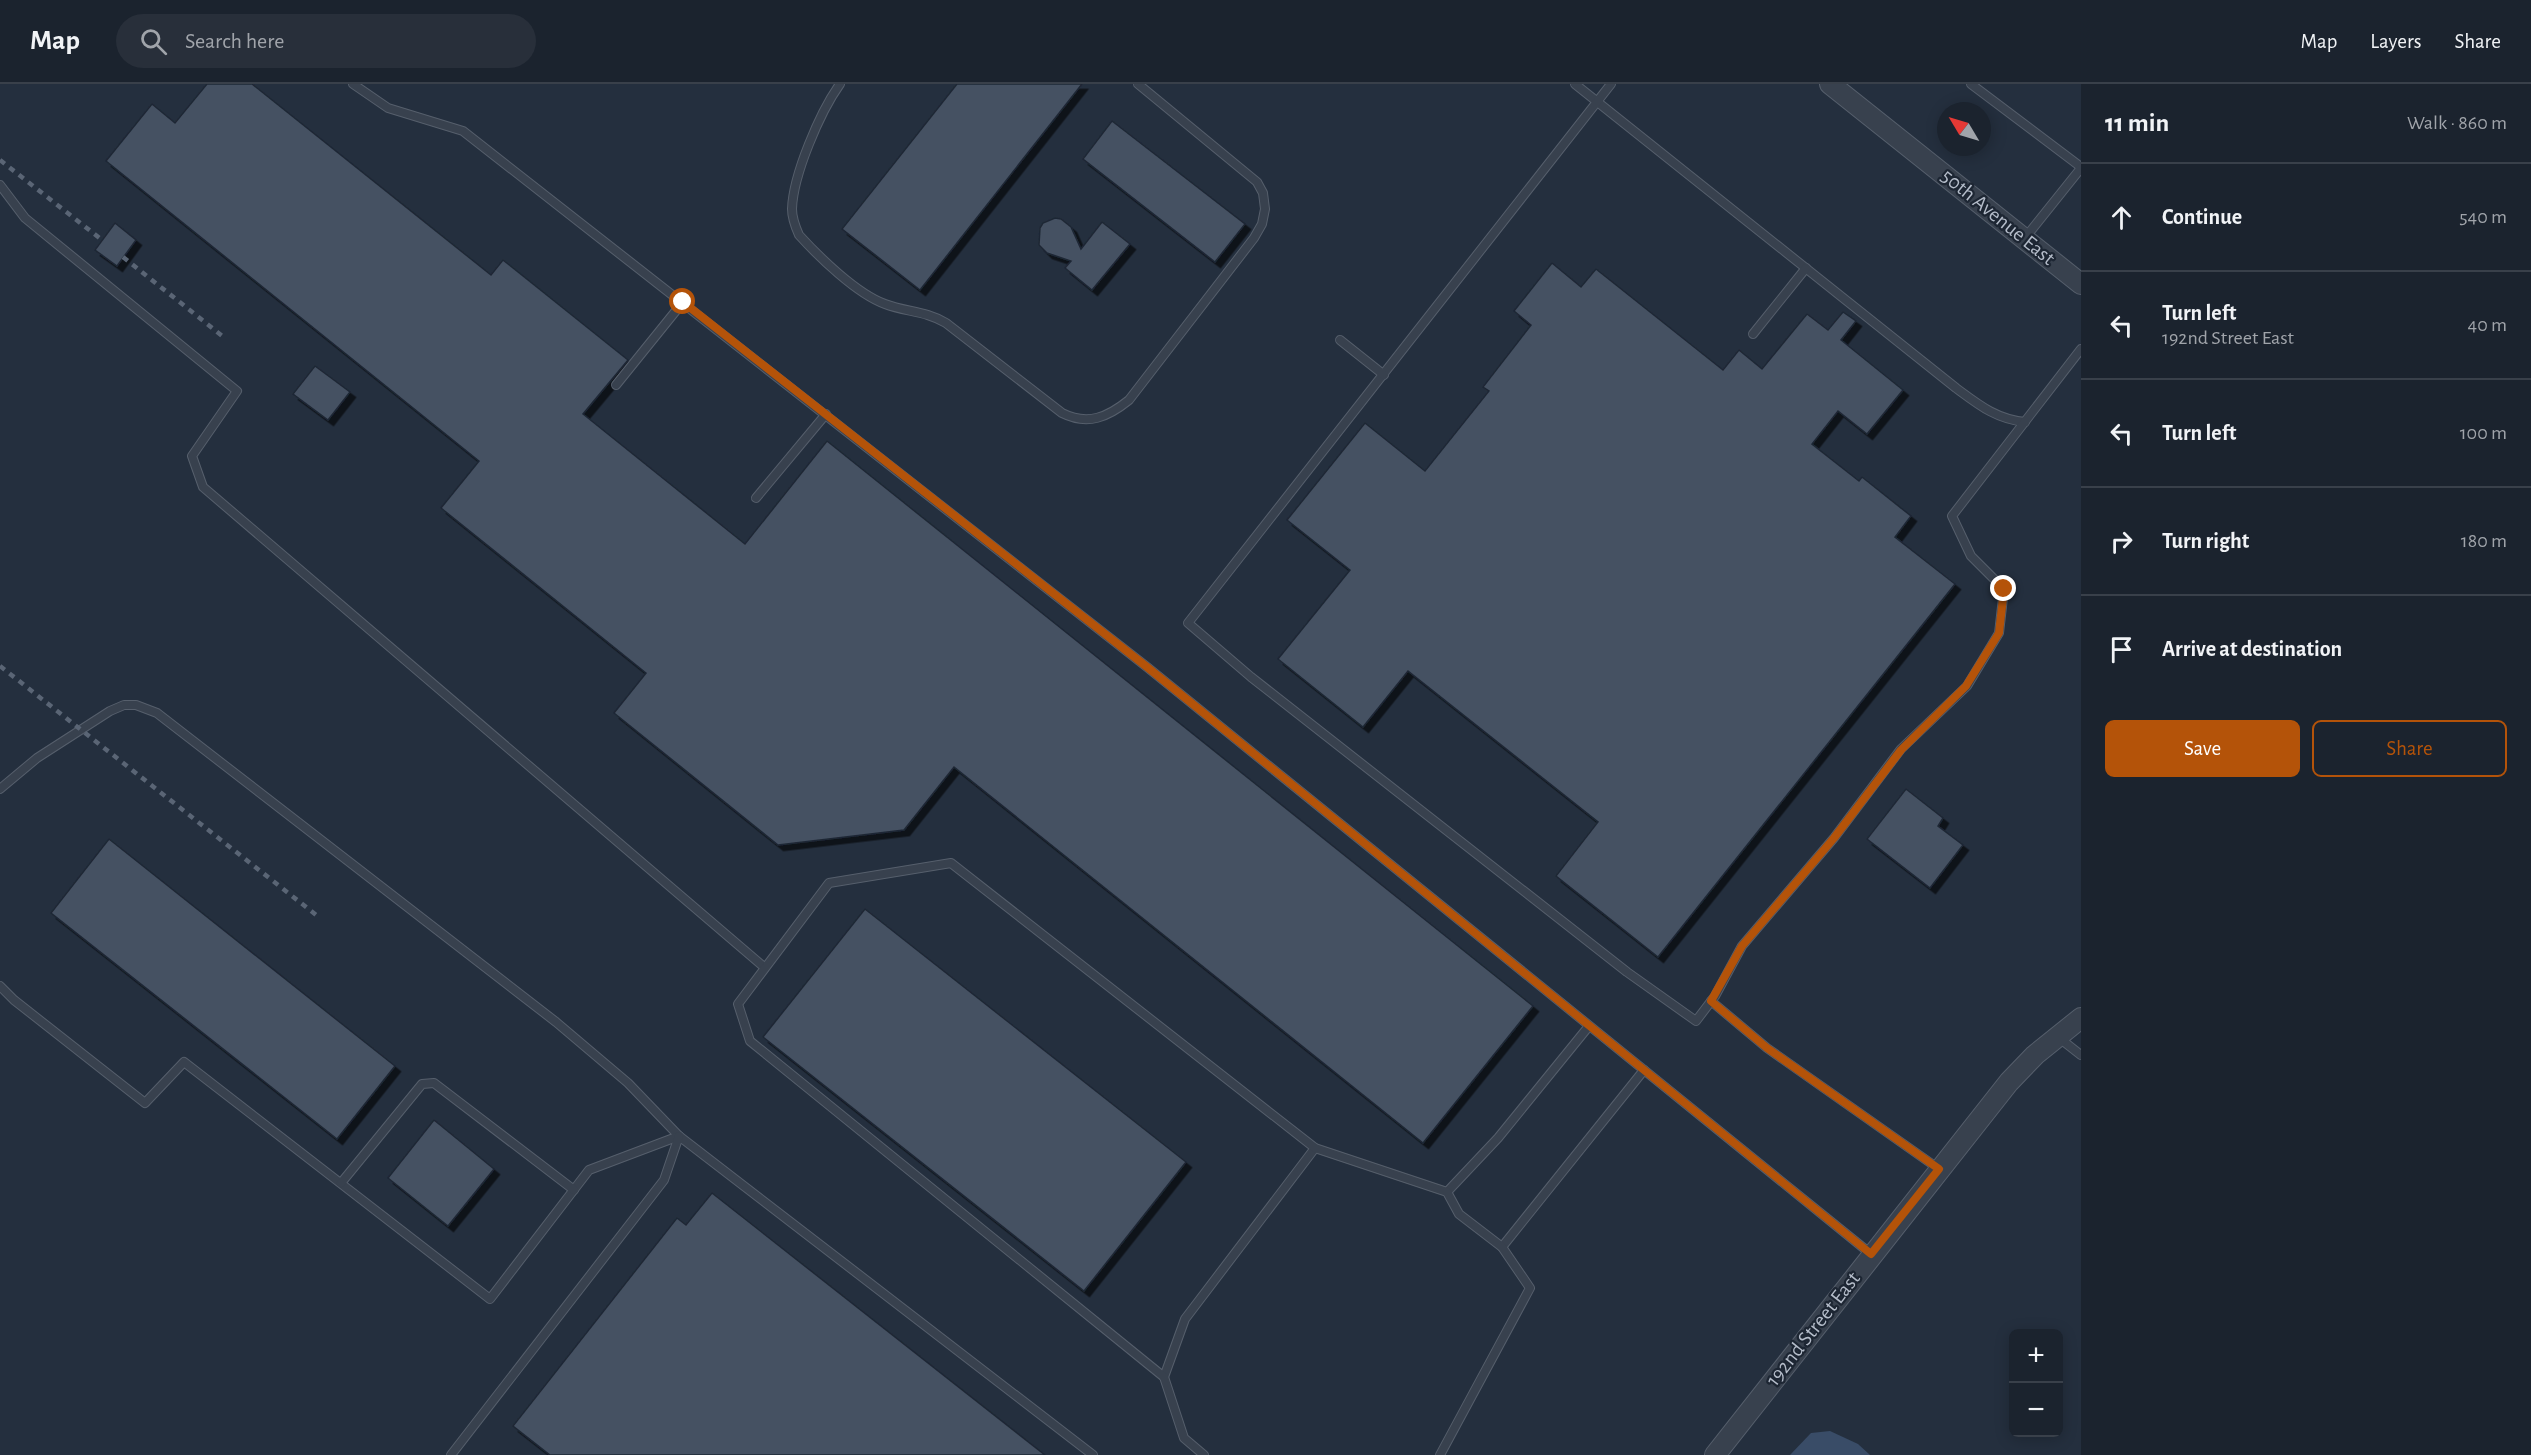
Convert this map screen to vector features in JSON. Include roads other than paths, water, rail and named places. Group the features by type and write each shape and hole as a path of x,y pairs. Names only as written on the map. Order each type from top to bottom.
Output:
{"street":[{"name":"50th Avenue East","path":"1830,84 2081,284"},
{"name":"192nd Street East","path":"1715,1455 1871,1254 2009,1082 2081,1018"}],"lane":[{"path":"353,84 388,108 463,131 1147,667 1871,1254"},
{"path":"840,84 829,100 809,144 795,192 792,207 793,222 799,235 867,294 885,304 930,314 946,323 1062,413 1085,421 1106,416 1129,399 1243,254 1262,224 1265,209 1263,193 1257,182 1138,84"},
{"path":"1575,84 1990,413 2006,420 2025,422"},
{"path":"1611,84 1188,624 1251,677 1627,972 1696,1021 1711,1001 1742,946 1834,838 1901,750 1966,686 1999,633 2004,589 1971,556 1952,516 2081,349"},
{"path":"1971,84 2081,167 2024,238"},
{"path":"0,185 25,218 237,391 192,456 203,487 764,967"},
{"path":"1753,334 1806,268"},
{"path":"616,385 683,302"},
{"path":"1340,340 1384,375"},
{"path":"756,498 826,414"},
{"path":"0,789 37,758 110,711 124,705 136,705 157,713 556,1022 628,1083 679,1136 1093,1455"},
{"path":"1204,1455 1184,1438 1164,1377 902,1164 759,1052 750,1041 738,1004 764,967 830,884 951,863 1314,1148 1447,1192 1459,1214 1503,1247 1530,1288 1440,1455"},
{"path":"0,986 14,1000 145,1103 184,1062 490,1299 589,1170 679,1136"},
{"path":"1711,1001 1767,1048 1939,1169"},
{"path":"1447,1192 1498,1138 1589,1026"},
{"path":"2058,1037 2081,1055"},
{"path":"1503,1247 1644,1070"},
{"path":"341,1183 422,1084 434,1083 574,1190"},
{"path":"451,1455 664,1180 679,1136"},
{"path":"1164,1377 1185,1319 1314,1148"}],"water":[{"path":"1830,1431 1858,1444 1870,1455 1790,1455 1811,1433"}],"railway":[{"path":"0,160 102,240"},
{"path":"123,257 226,339"},
{"path":"0,666 320,918"}]}
